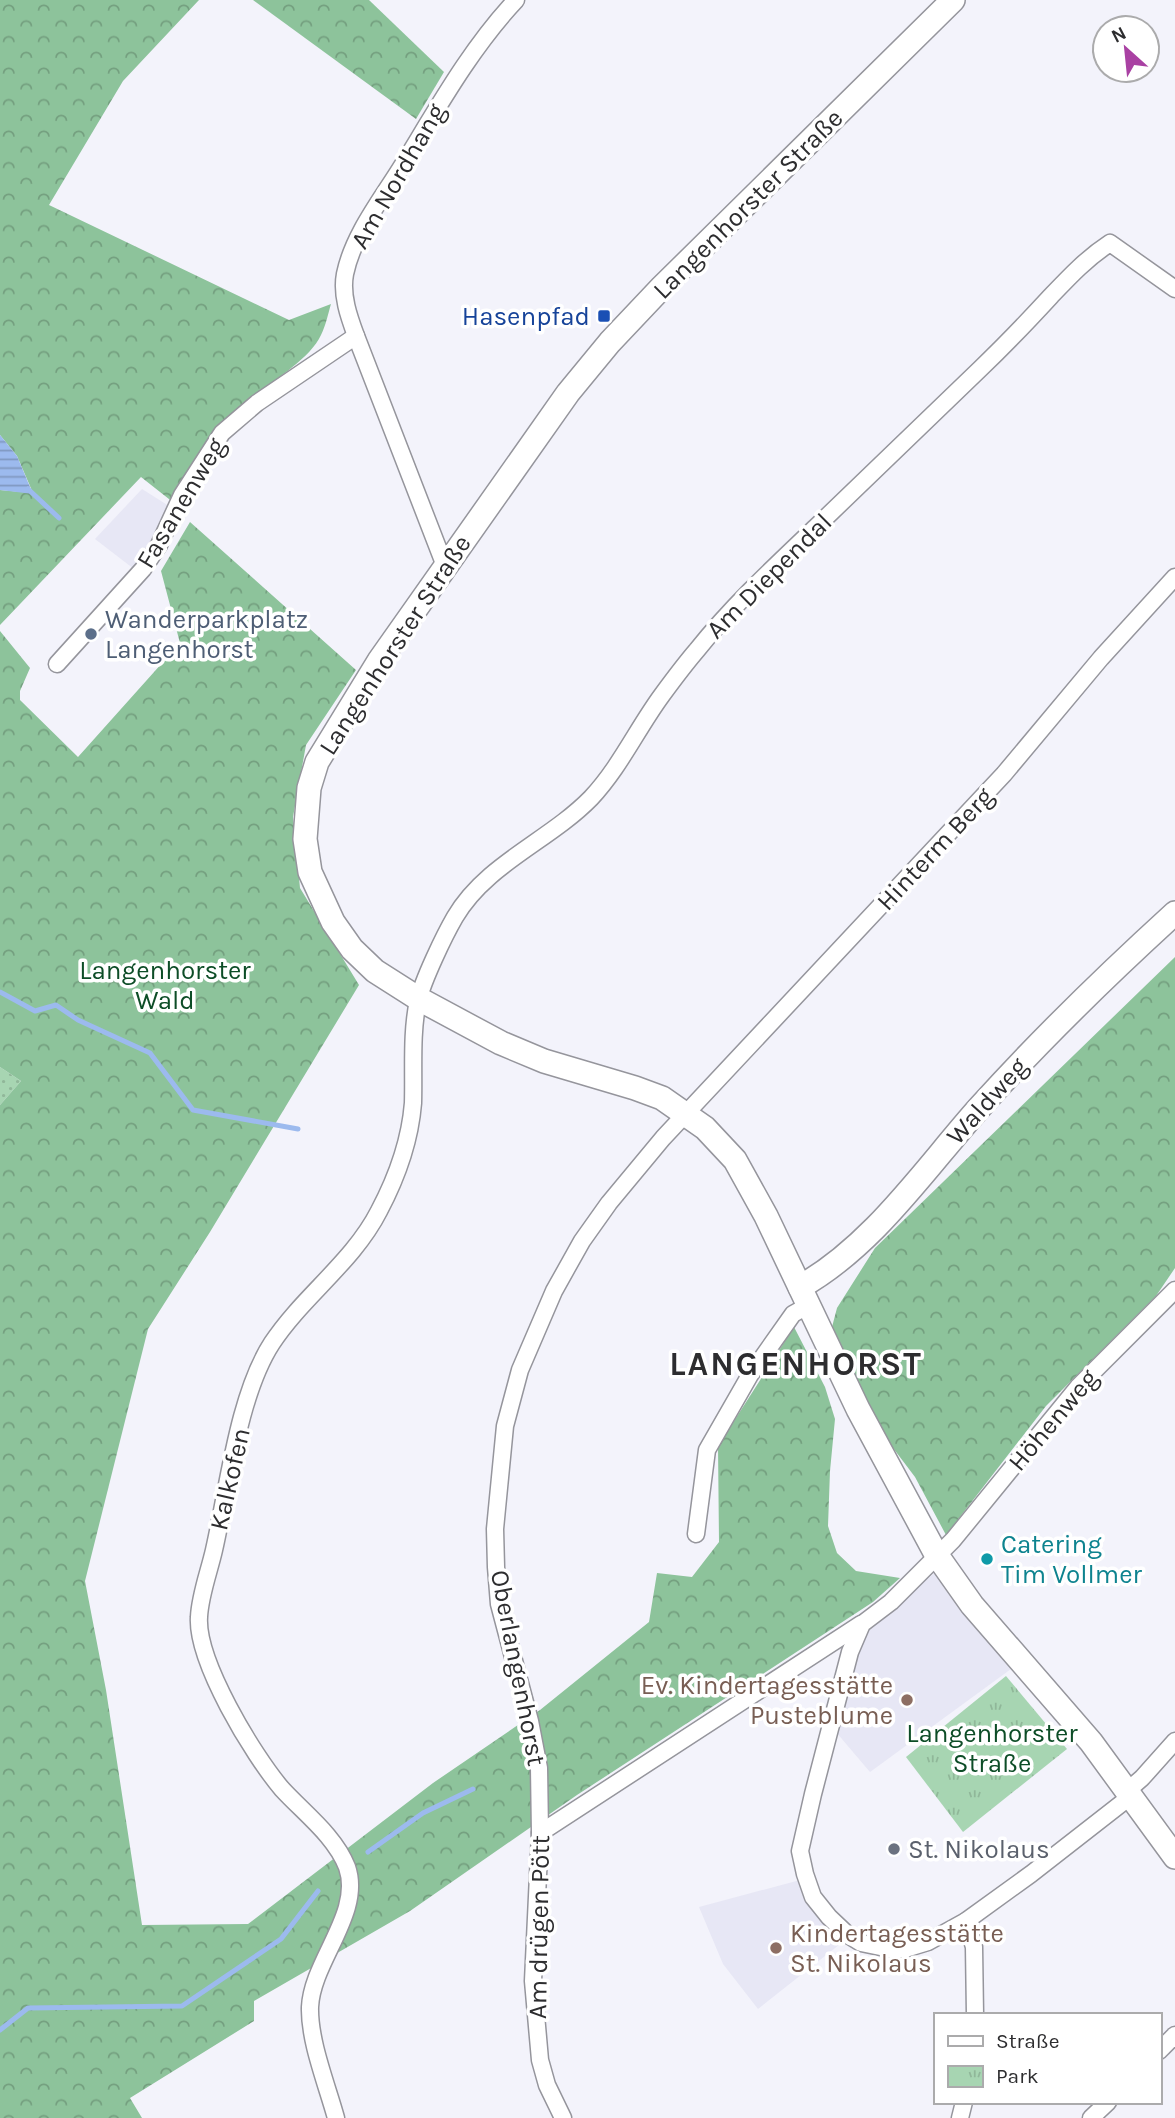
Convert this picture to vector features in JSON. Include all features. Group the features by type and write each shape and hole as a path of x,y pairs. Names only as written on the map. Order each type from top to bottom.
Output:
{"street":[{"name":"Am Nordhang","path":"445,566 356,336 346,306 344,276 354,247 463,66 496,21 516,0"},
{"name":"Langenhorster Straße","path":"953,0 697,253 610,342 568,393 379,661 317,762 309,788 306,839 310,872 333,922 352,949 375,971 419,999 501,1043 544,1061 662,1098 705,1128 735,1160 805,1296 858,1409 936,1554 971,1605 1060,1705 1175,1857"},
{"name":"Am Diependal","path":"419,999 457,913 477,890 502,865 562,822 590,798 621,761 662,695 716,628 777,565 1003,347 1086,258 1110,243 1175,289"},
{"name":"Fasanenweg","path":"57,664 144,569 159,545 187,486 222,433 257,403 356,336"},
{"name":"Hinterm Berg","path":"687,1113 987,793 1101,658 1175,577"},
{"name":"Waldweg","path":"805,1296 826,1273 867,1238 1016,1068 1093,989 1175,913"},
{"name":"Kalkofen","path":"336,2118 316,2047 310,2007 316,1977 341,1923 350,1891 350,1877 331,1841 266,1769 207,1663 198,1621 235,1448 261,1361 278,1335 373,1223 390,1191 402,1159 413,1100 412,1073 419,999"},
{"name":"Oberlangenhorst","path":"540,1814 539,1768 535,1744 499,1604 495,1529 505,1426 530,1344 554,1291 582,1241 609,1203 687,1113"},
{"name":"Höhenweg","path":"540,1833 862,1624 891,1602 953,1539 1078,1387 1175,1290"},
{"path":"696,1534 707,1450 750,1375 805,1296"},
{"path":"862,1624 850,1652 800,1851 813,1897 829,1917 861,1943 905,1949 928,1942 966,1921 1031,1874 1129,1793 1175,1741"},
{"name":"Am drügen Pött","path":"540,1814 533,1981 537,2034 547,2085 563,2118"},
{"path":"966,1921 974,1947 975,2013"},
{"path":"1161,2049 1175,2035"},
{"path":"1091,2118 1106,2104"}],"shaded area":[{"path":"142,489 172,508 134,569 95,539"},
{"name":"Ev. Kindertagesstätte Pusteblume","path":"935,1573 955,1602 1011,1669 870,1772 836,1732 866,1628"},
{"name":"Kindertagesstätte St. Nikolaus","path":"800,1880 818,1919 844,1941 758,2009 723,1964 699,1907"}],"green space":[{"path":"0,0 199,0 123,81 49,205 289,320 331,304 315,345 297,363 245,403 222,426 195,461 174,503 141,477 0,625 0,490 33,493 17,456 0,435"},
{"path":"253,0 369,0 444,72 416,119"},
{"name":"Langenhorster Wald","path":"190,522 356,670 306,745 293,817 300,888 359,985 210,1232 148,1329 85,1581 106,1690 142,1925 248,1924 433,1783 540,1710 649,1622 657,1573 692,1577 719,1542 718,1446 794,1327 825,1387 835,1419 828,1526 837,1553 856,1571 900,1578 873,1602 577,1795 410,1911 254,2001 254,2021 130,2098 142,2118 0,2118 0,1105 21,1081 0,1067 0,631 30,668 20,691 20,700 78,757 180,643 161,571"},
{"path":"1175,957 1175,1268 1156,1296 1046,1406 946,1535 915,1477 884,1436 832,1327 837,1308 875,1248"},
{"path":"0,1067 21,1081 0,1105"},
{"name":"Langenhorster Straße","path":"1006,1676 1067,1749 963,1832 906,1757"}],"water":[{"path":"0,435 17,456 33,494 0,490"}],"waterway":[{"path":"28,489 59,518"},
{"path":"0,992 35,1011 56,1005 78,1020 150,1053 193,1110 298,1129"},
{"path":"368,1852 423,1813 473,1789"},
{"path":"0,2030 28,2008 182,2006 281,1939 318,1891"}],"place":[{"name":"Hasenpfad","path":"604,316"},
{"name":"Wanderparkplatz Langenhorst","path":"91,634"},
{"name":"Catering Tim Vollmer","path":"987,1559"},
{"name":"Ev. Kindertagesstätte Pusteblume","path":"907,1700"},
{"name":"St. Nikolaus","path":"894,1849"},
{"name":"Kindertagesstätte St. Nikolaus","path":"776,1948"}],"district":[{"name":"LANGENHORST","path":"796,1364"}]}
